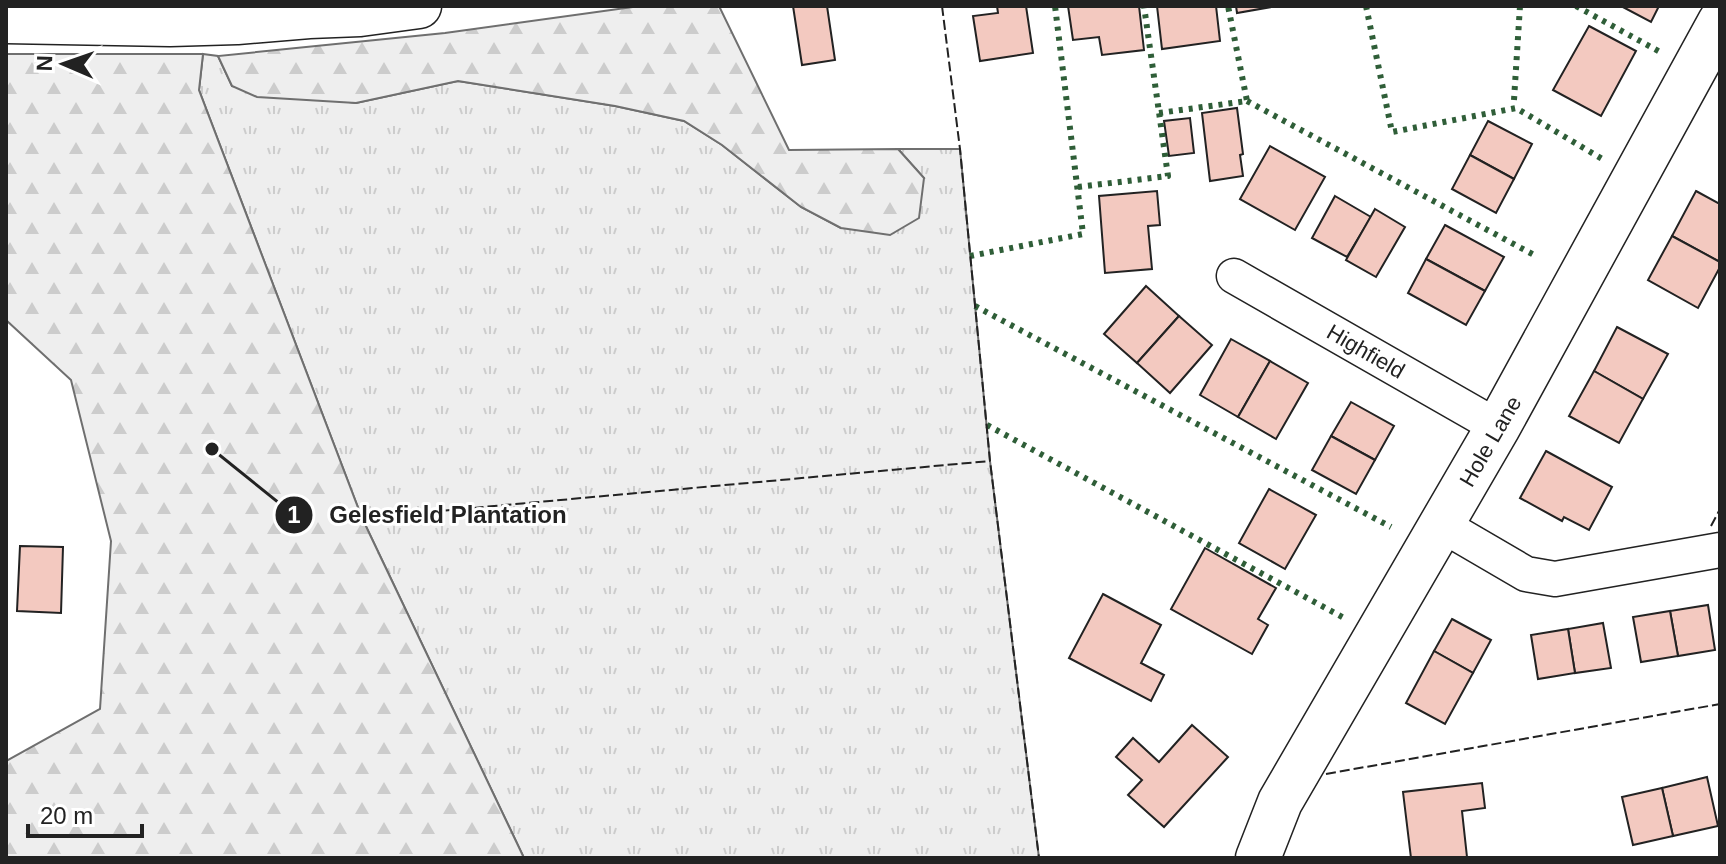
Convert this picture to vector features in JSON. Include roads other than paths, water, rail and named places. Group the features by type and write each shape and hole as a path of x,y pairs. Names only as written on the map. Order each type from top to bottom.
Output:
{"street":[{"path":"6,21 113,24 237,22 360,14 419,6"},
{"name":"Hole Lane","path":"1258,858 1280,802 1498,427 1720,22"},
{"name":"Highfield","path":"1234,276 1498,427"},
{"path":"1442,525 1526,574 1555,579 1720,550"}],"place":[{"name":"Gelesfield Plantation","path":"212,449"}]}
